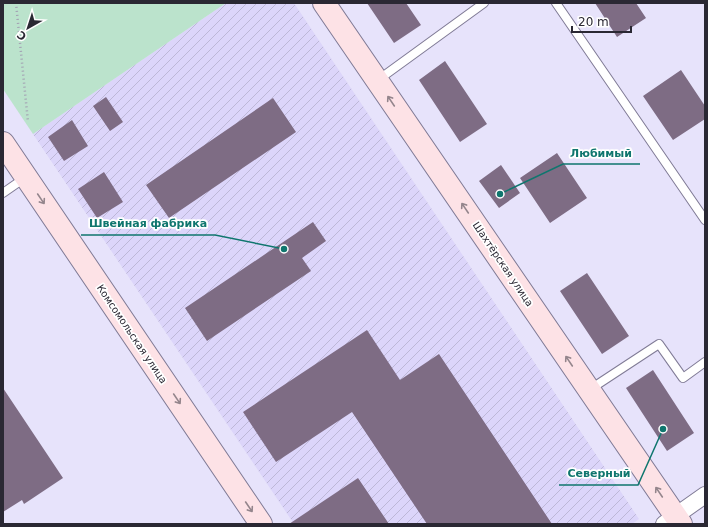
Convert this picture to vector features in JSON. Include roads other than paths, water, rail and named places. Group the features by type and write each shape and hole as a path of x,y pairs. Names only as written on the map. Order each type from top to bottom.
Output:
{"street":[{"name":"Шахтёрская улица","path":"324,3 589,390 673,521"},
{"name":"Комсомольская улица","path":"3,143 261,524"},
{"path":"673,521 705,494"}],"lane":[{"path":"378,81 484,3"},
{"path":"556,3 705,220"},
{"path":"3,193 26,177"},
{"path":"589,390 659,344 683,378 705,362"}],"place":[{"name":"Любимый","path":"500,194"},
{"name":"Швейная фабрика","path":"284,249"},
{"name":"Северный","path":"663,429"}]}
